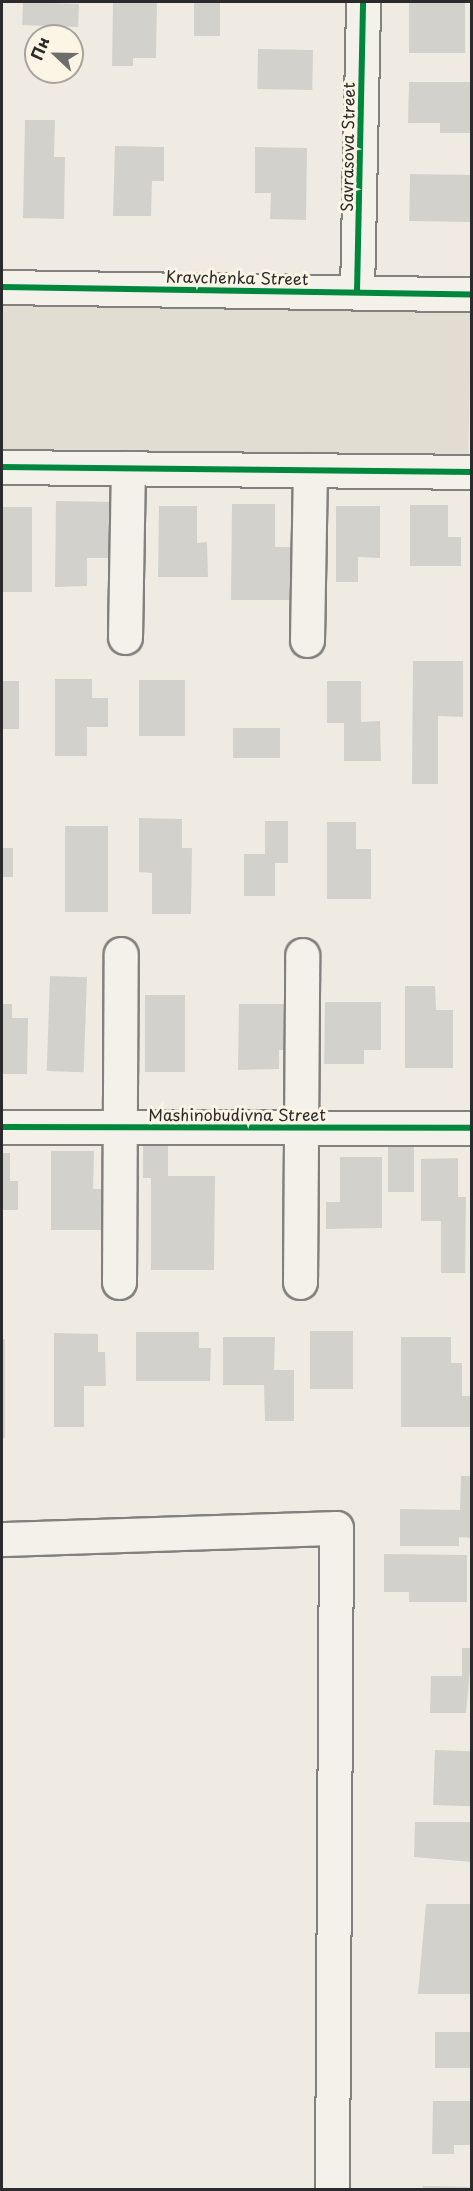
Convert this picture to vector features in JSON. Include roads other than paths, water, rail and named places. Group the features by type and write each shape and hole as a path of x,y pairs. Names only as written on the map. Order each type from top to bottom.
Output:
{"street":[{"name":"Savrasova Street","path":"357,292 363,2"},
{"name":"Kravchenka Street","path":"2,287 471,294"},
{"path":"2,467 471,471"},
{"path":"125,637 128,468"},
{"path":"307,640 310,470"},
{"path":"119,1282 121,954"},
{"path":"300,1282 302,955"},
{"name":"Mashinobudivna Street","path":"2,1127 471,1128"},
{"path":"2,1539 336,1528 332,2190"}]}
